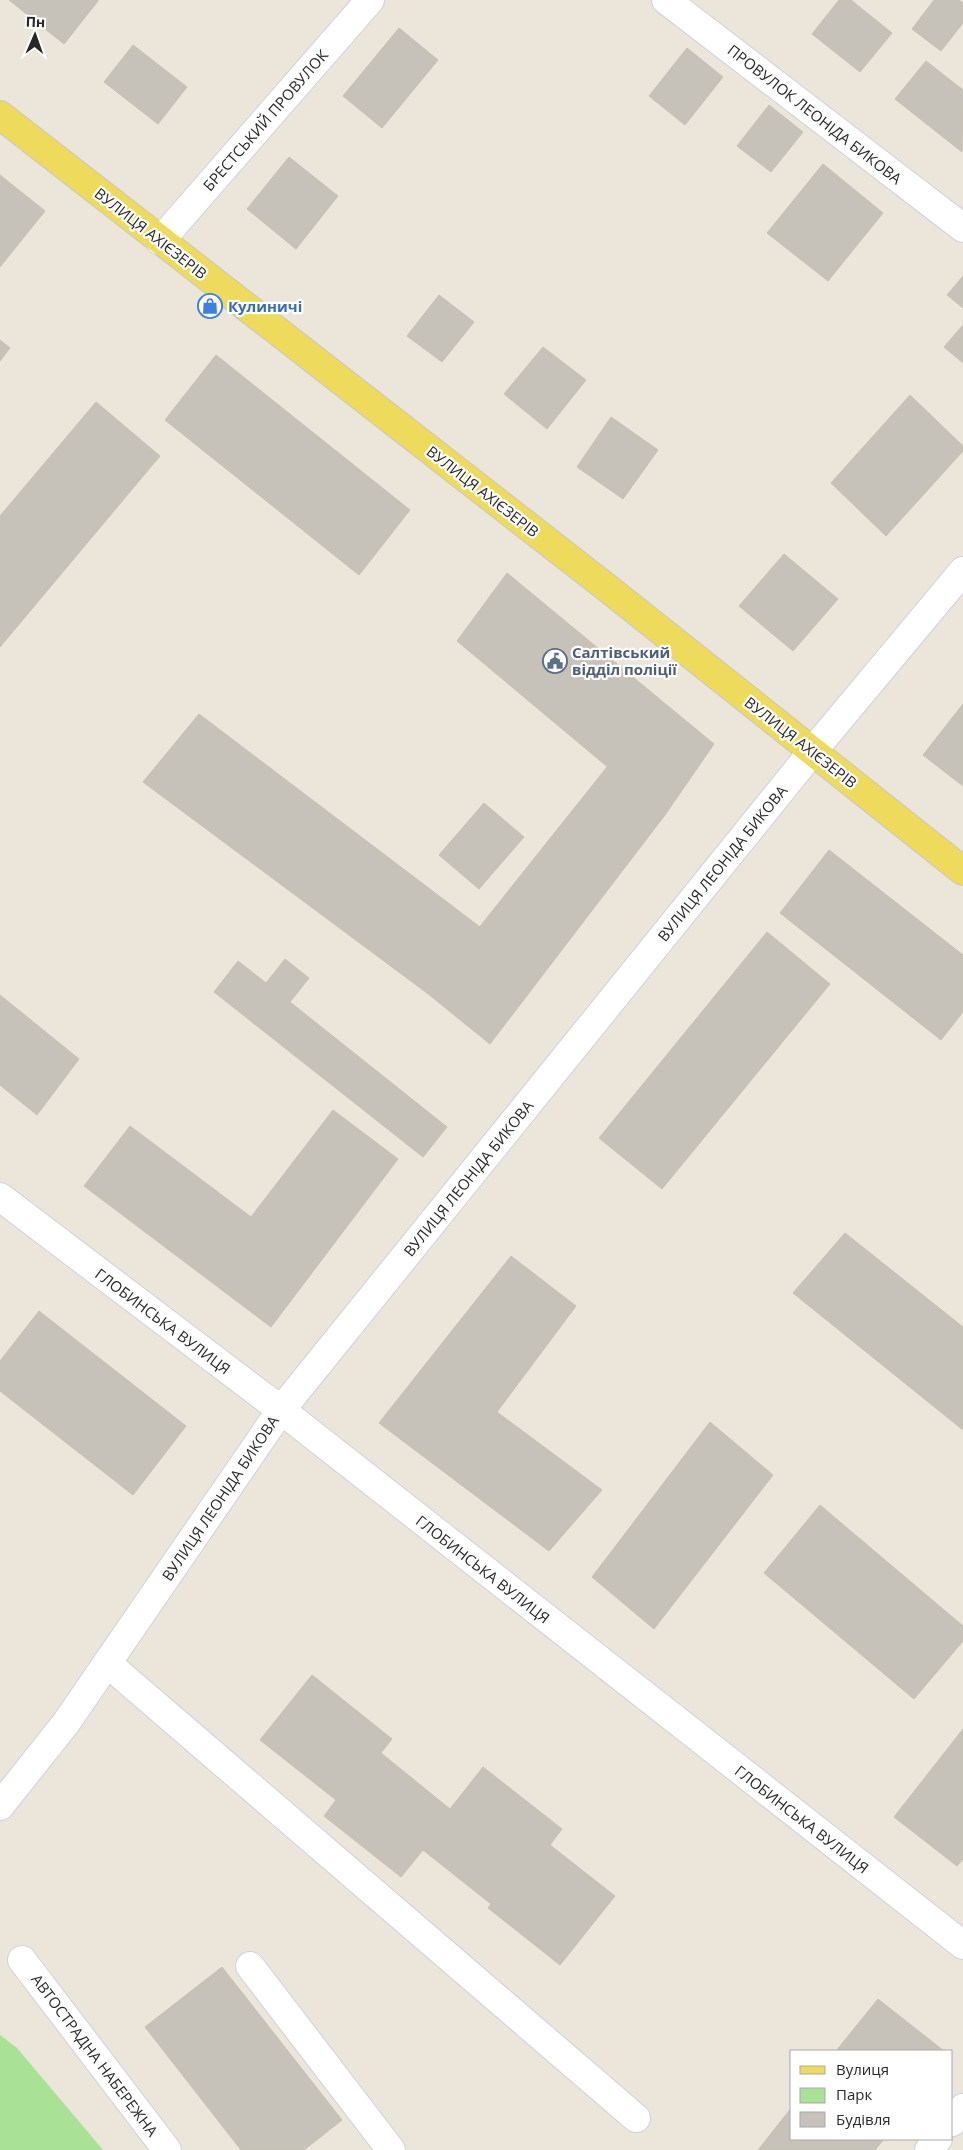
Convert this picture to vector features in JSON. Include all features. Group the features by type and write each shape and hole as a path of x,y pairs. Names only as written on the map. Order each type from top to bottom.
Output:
{"main road":[{"name":"ВУЛИЦЯ АХІЄЗЕРІВ","path":"0,115 606,587 963,871"}],"street":[{"name":"БРЕСТСЬКИЙ ПРОВУЛОК","path":"160,241 370,0"},
{"name":"ПРОВУЛОК ЛЕОНІДА БИКОВА","path":"666,0 963,228"},
{"name":"ВУЛИЦЯ ЛЕОНІДА БИКОВА","path":"0,1806 66,1723 281,1410 812,752 963,571"},
{"name":"ГЛОБИНСЬКА ВУЛИЦЯ","path":"0,1197 281,1410 963,1945"},
{"path":"108,1663 636,2118"},
{"name":"АВТОСТРАДНА НАБЕРЕЖНА","path":"22,1960 167,2150"},
{"path":"250,1966 391,2150"},
{"path":"953,2121 963,2108"},
{"path":"929,2150 937,2140"}],"green space":[{"path":"0,2035 17,2048 103,2150 0,2150"}],"building":[{"path":"9,0 98,0 98,1 64,44"},
{"path":"839,0 851,0 892,33 860,72 812,34"},
{"path":"934,0 959,0 963,3 963,23 941,51 912,29"},
{"path":"399,28 438,60 382,128 343,96"},
{"path":"133,45 187,87 158,124 104,82"},
{"path":"687,48 723,77 685,125 649,96"},
{"path":"926,61 963,90 962,152 895,99"},
{"path":"769,105 803,132 771,172 737,146"},
{"path":"289,157 338,196 296,249 247,209"},
{"path":"823,164 883,213 828,281 767,233"},
{"path":"0,175 45,211 0,267"},
{"path":"963,276 963,308 947,295"},
{"path":"439,295 474,322 442,362 407,336"},
{"path":"963,325 963,363 944,347"},
{"path":"0,340 10,348 0,361"},
{"path":"543,347 586,380 547,429 504,394"},
{"path":"216,355 410,510 359,575 165,420"},
{"path":"910,395 963,446 963,451 886,536 831,483"},
{"path":"96,402 160,456 0,647 0,516"},
{"path":"611,417 658,450 623,499 577,467"},
{"path":"784,554 838,599 793,651 739,606"},
{"path":"507,573 714,744 665,815 457,641"},
{"path":"963,704 963,786 923,755"},
{"path":"199,714 480,927 427,993 143,782"},
{"path":"607,767 665,815 490,1044 427,993"},
{"path":"484,803 524,837 479,889 439,855"},
{"path":"829,850 963,955 963,1012 941,1040 780,913"},
{"path":"767,932 830,984 662,1189 599,1138"},
{"path":"285,959 309,978 290,1002 447,1127 423,1157 214,992 238,961 266,983"},
{"path":"0,995 79,1059 37,1115 0,1085"},
{"path":"333,1110 398,1159 271,1327 84,1186 130,1126 251,1217"},
{"path":"845,1233 963,1327 963,1430 793,1293"},
{"path":"511,1256 576,1306 497,1412 602,1490 549,1551 379,1423"},
{"path":"39,1311 186,1426 133,1495 0,1391 0,1361"},
{"path":"710,1422 773,1475 654,1629 592,1577"},
{"path":"820,1505 963,1626 963,1641 914,1699 764,1573"},
{"path":"312,1675 392,1739 381,1753 450,1809 483,1767 562,1829 550,1845 615,1896 560,1965 488,1908 491,1904 423,1850 401,1877 324,1816 336,1800 260,1740"},
{"path":"963,1729 963,1859 957,1866 894,1817"},
{"path":"222,1967 342,2120 304,2150 241,2150 145,2027"},
{"path":"878,1999 943,2050 837,2050"},
{"path":"790,2110 790,2140 883,2140 875,2150 758,2150"}],"place":[{"name":"Кулиничі","path":"210,306"},
{"name":"Салтівський відділ поліції","path":"555,661"}]}
